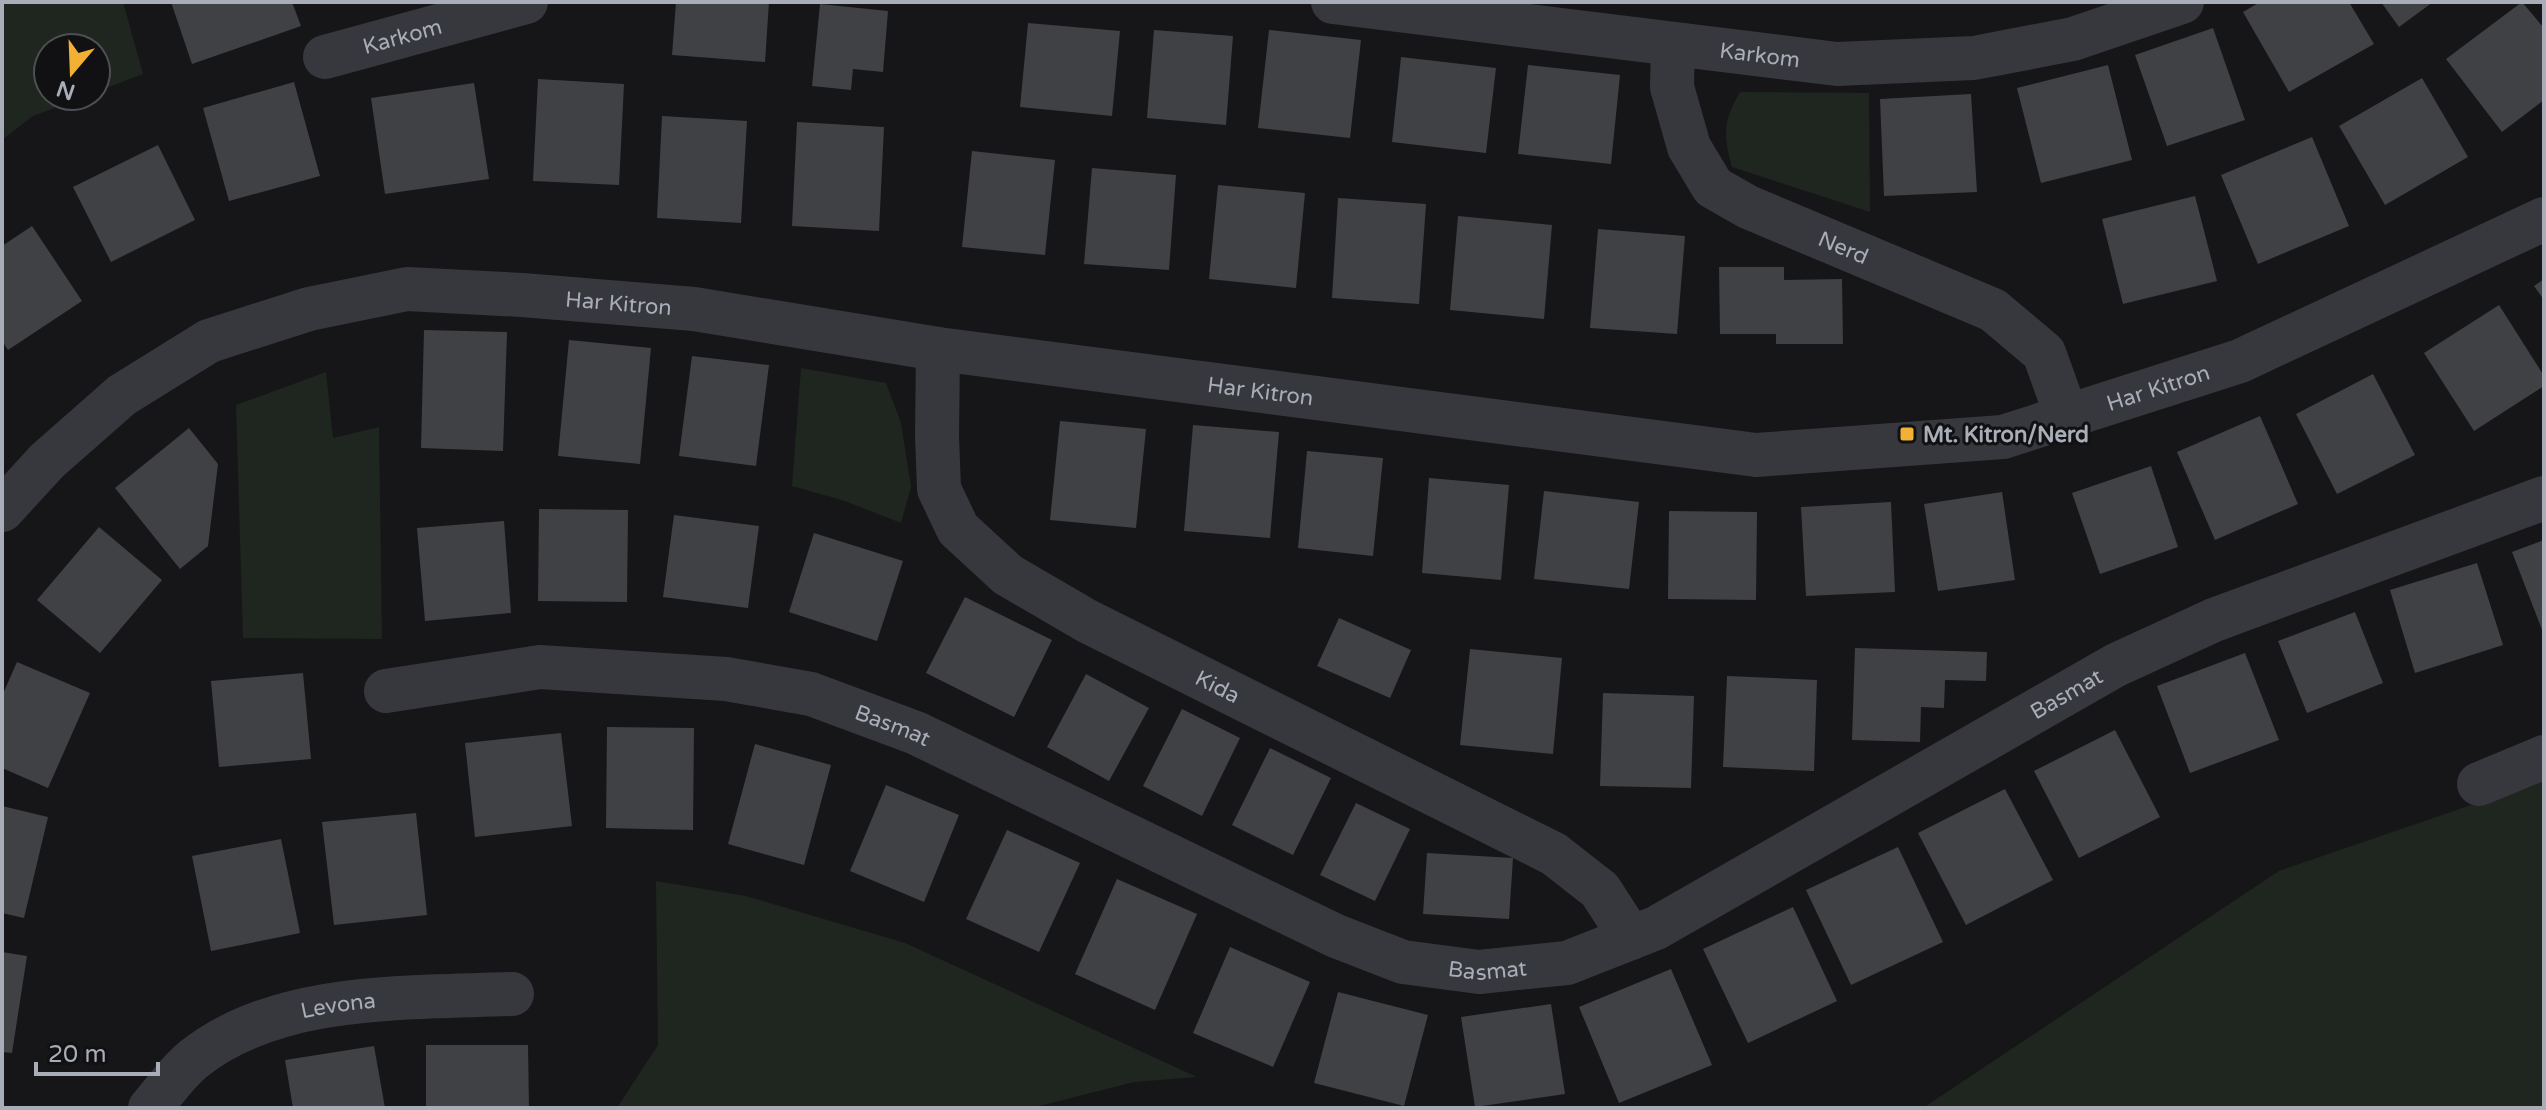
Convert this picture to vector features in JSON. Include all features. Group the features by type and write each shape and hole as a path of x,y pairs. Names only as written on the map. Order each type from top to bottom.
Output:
{"street":[{"name":"Karkom","path":"325,57 526,2"},
{"name":"Karkom","path":"1333,2 1837,64 1974,58 2073,39 2182,2"},
{"name":"Nerd","path":"1673,44 1672,87 1689,147 1713,187 1748,207 1993,310 2044,353 2067,417"},
{"name":"Har Kitron","path":"2,510 47,461 122,395 209,341 309,309 407,289 694,309 938,349 1756,455 2003,437 2240,361 2544,219"},
{"name":"Kida","path":"938,349 939,489 958,529 1008,575 1087,621 1554,854 1600,890 1631,938"},
{"name":"Basmat","path":"386,691 540,667 726,679 811,694 916,733 1336,936 1403,962 1479,972 1567,963 1656,928 2116,665 2214,620 2544,498"},
{"path":"2479,784 2544,757"},
{"name":"Levona","path":"150,1108 194,1058 252,1024 359,999 512,994"}],"shaded area":[{"path":"2,2 123,2 143,74 112,86 112,32 32,32 32,112 44,112 33,116 2,140"},
{"path":"1740,92 1869,93 1870,212 1732,167 1726,129"},
{"path":"801,368 886,383 901,423 911,487 901,523 845,501 792,486"},
{"path":"326,372 333,438 379,427 382,639 243,638 236,405"},
{"path":"2544,780 2544,1108 1923,1108 2279,871"},
{"path":"656,881 746,896 905,943 1197,1077 1134,1082 1031,1108 617,1108 658,1045"}],"building":[{"path":"171,2 292,2 301,26 192,64"},
{"path":"676,2 769,2 765,62 672,55"},
{"path":"2260,2 2349,2 2374,44 2289,92 2243,12"},
{"path":"2381,2 2433,2 2399,27"},
{"path":"2522,2 2544,28 2544,100 2502,132 2446,59"},
{"path":"820,4 888,11 883,72 853,69 851,90 812,86"},
{"path":"1028,23 1120,31 1112,116 1020,107"},
{"path":"2213,28 2245,120 2167,146 2135,55"},
{"path":"1154,30 1233,36 1226,125 1147,118"},
{"path":"1269,30 1361,40 1350,138 1258,128"},
{"path":"1401,57 1496,68 1486,153 1392,142"},
{"path":"1528,65 1620,75 1611,164 1518,154"},
{"path":"2108,65 2132,160 2041,183 2017,88"},
{"path":"2422,78 2468,157 2385,205 2339,126"},
{"path":"538,79 624,84 619,185 533,181"},
{"path":"294,82 320,176 229,201 203,108"},
{"path":"474,83 489,179 385,194 371,98"},
{"path":"1971,94 1977,192 1884,196 1880,99"},
{"path":"662,116 747,121 741,223 657,218"},
{"path":"797,122 884,127 879,231 792,226"},
{"path":"2312,137 2349,226 2258,264 2221,175"},
{"path":"158,145 195,220 111,262 73,187"},
{"path":"972,151 1055,160 1045,255 962,247"},
{"path":"1092,168 1176,175 1169,270 1084,264"},
{"path":"1218,185 1305,193 1296,288 1209,279"},
{"path":"2195,196 2217,281 2123,304 2102,219"},
{"path":"1338,198 1426,204 1419,304 1332,298"},
{"path":"1458,216 1552,225 1544,319 1450,310"},
{"path":"32,226 82,301 8,350 2,341 2,246"},
{"path":"1598,229 1685,236 1677,334 1590,328"},
{"path":"1719,267 1784,267 1784,280 1842,279 1843,344 1776,344 1776,334 1720,334"},
{"path":"2544,279 2544,300 2534,286"},
{"path":"2499,305 2544,376 2544,386 2474,431 2424,353"},
{"path":"424,330 507,332 503,451 421,448"},
{"path":"569,340 651,348 640,464 558,456"},
{"path":"692,356 769,365 756,466 679,456"},
{"path":"2373,374 2415,455 2337,494 2296,414"},
{"path":"2260,416 2298,504 2215,540 2177,452"},
{"path":"1060,421 1146,429 1136,528 1050,520"},
{"path":"1193,425 1279,432 1270,538 1184,531"},
{"path":"189,428 218,464 208,546 180,569 115,488"},
{"path":"1307,451 1383,458 1373,556 1298,548"},
{"path":"2151,466 2178,547 2100,574 2072,493"},
{"path":"1429,478 1509,485 1501,580 1422,573"},
{"path":"1544,491 1639,502 1629,589 1534,579"},
{"path":"2002,492 2015,580 1938,591 1924,504"},
{"path":"1891,502 1895,592 1806,596 1801,507"},
{"path":"539,509 628,510 627,602 538,601"},
{"path":"1669,511 1757,512 1756,600 1668,599"},
{"path":"674,515 759,526 748,608 663,597"},
{"path":"504,521 511,613 425,621 417,528"},
{"path":"99,527 162,580 100,653 37,600"},
{"path":"814,533 903,561 877,641 789,612"},
{"path":"2544,540 2544,635 2512,552"},
{"path":"2477,563 2503,645 2415,673 2390,590"},
{"path":"965,597 1052,640 1014,717 926,673"},
{"path":"2355,612 2383,683 2307,713 2278,641"},
{"path":"1339,618 1411,650 1390,698 1317,666"},
{"path":"1855,648 1987,652 1986,681 1945,680 1944,708 1921,707 1920,742 1852,740"},
{"path":"1470,649 1562,658 1553,754 1460,745"},
{"path":"2245,653 2279,740 2190,773 2157,686"},
{"path":"17,662 90,693 48,788 2,768 2,696"},
{"path":"303,673 311,759 219,767 211,681"},
{"path":"1086,674 1149,708 1109,781 1047,747"},
{"path":"1727,676 1817,680 1814,771 1723,767"},
{"path":"1603,693 1694,696 1691,788 1600,786"},
{"path":"1182,709 1240,738 1202,816 1143,786"},
{"path":"607,727 694,728 693,830 606,828"},
{"path":"2115,730 2160,817 2079,858 2034,771"},
{"path":"561,733 572,826 475,837 465,743"},
{"path":"755,744 831,765 804,865 728,844"},
{"path":"1270,748 1331,778 1293,855 1232,825"},
{"path":"886,785 959,815 924,902 850,871"},
{"path":"2005,789 2053,880 1966,925 1918,833"},
{"path":"1356,803 1410,829 1375,901 1320,875"},
{"path":"2,806 48,817 24,918 2,913"},
{"path":"416,813 427,915 334,925 322,822"},
{"path":"1007,830 1080,863 1039,952 966,919"},
{"path":"281,839 300,933 211,951 192,856"},
{"path":"1898,847 1943,942 1851,985 1806,890"},
{"path":"1427,853 1513,858 1509,919 1423,914"},
{"path":"1117,879 1197,914 1155,1010 1075,974"},
{"path":"1793,907 1837,1001 1748,1043 1703,949"},
{"path":"1230,947 1310,982 1273,1067 1193,1033"},
{"path":"2,952 27,956 12,1053 2,1052"},
{"path":"1671,969 1712,1065 1619,1103 1579,1007"},
{"path":"1338,992 1428,1015 1404,1106 1314,1083"},
{"path":"1551,1004 1565,1094 1475,1107 1461,1017"},
{"path":"426,1045 528,1045 529,1108 426,1108"},
{"path":"374,1046 385,1108 293,1108 285,1060"}],"place":[{"name":"Mt. Kitron/Nerd","path":"1907,434"}]}
